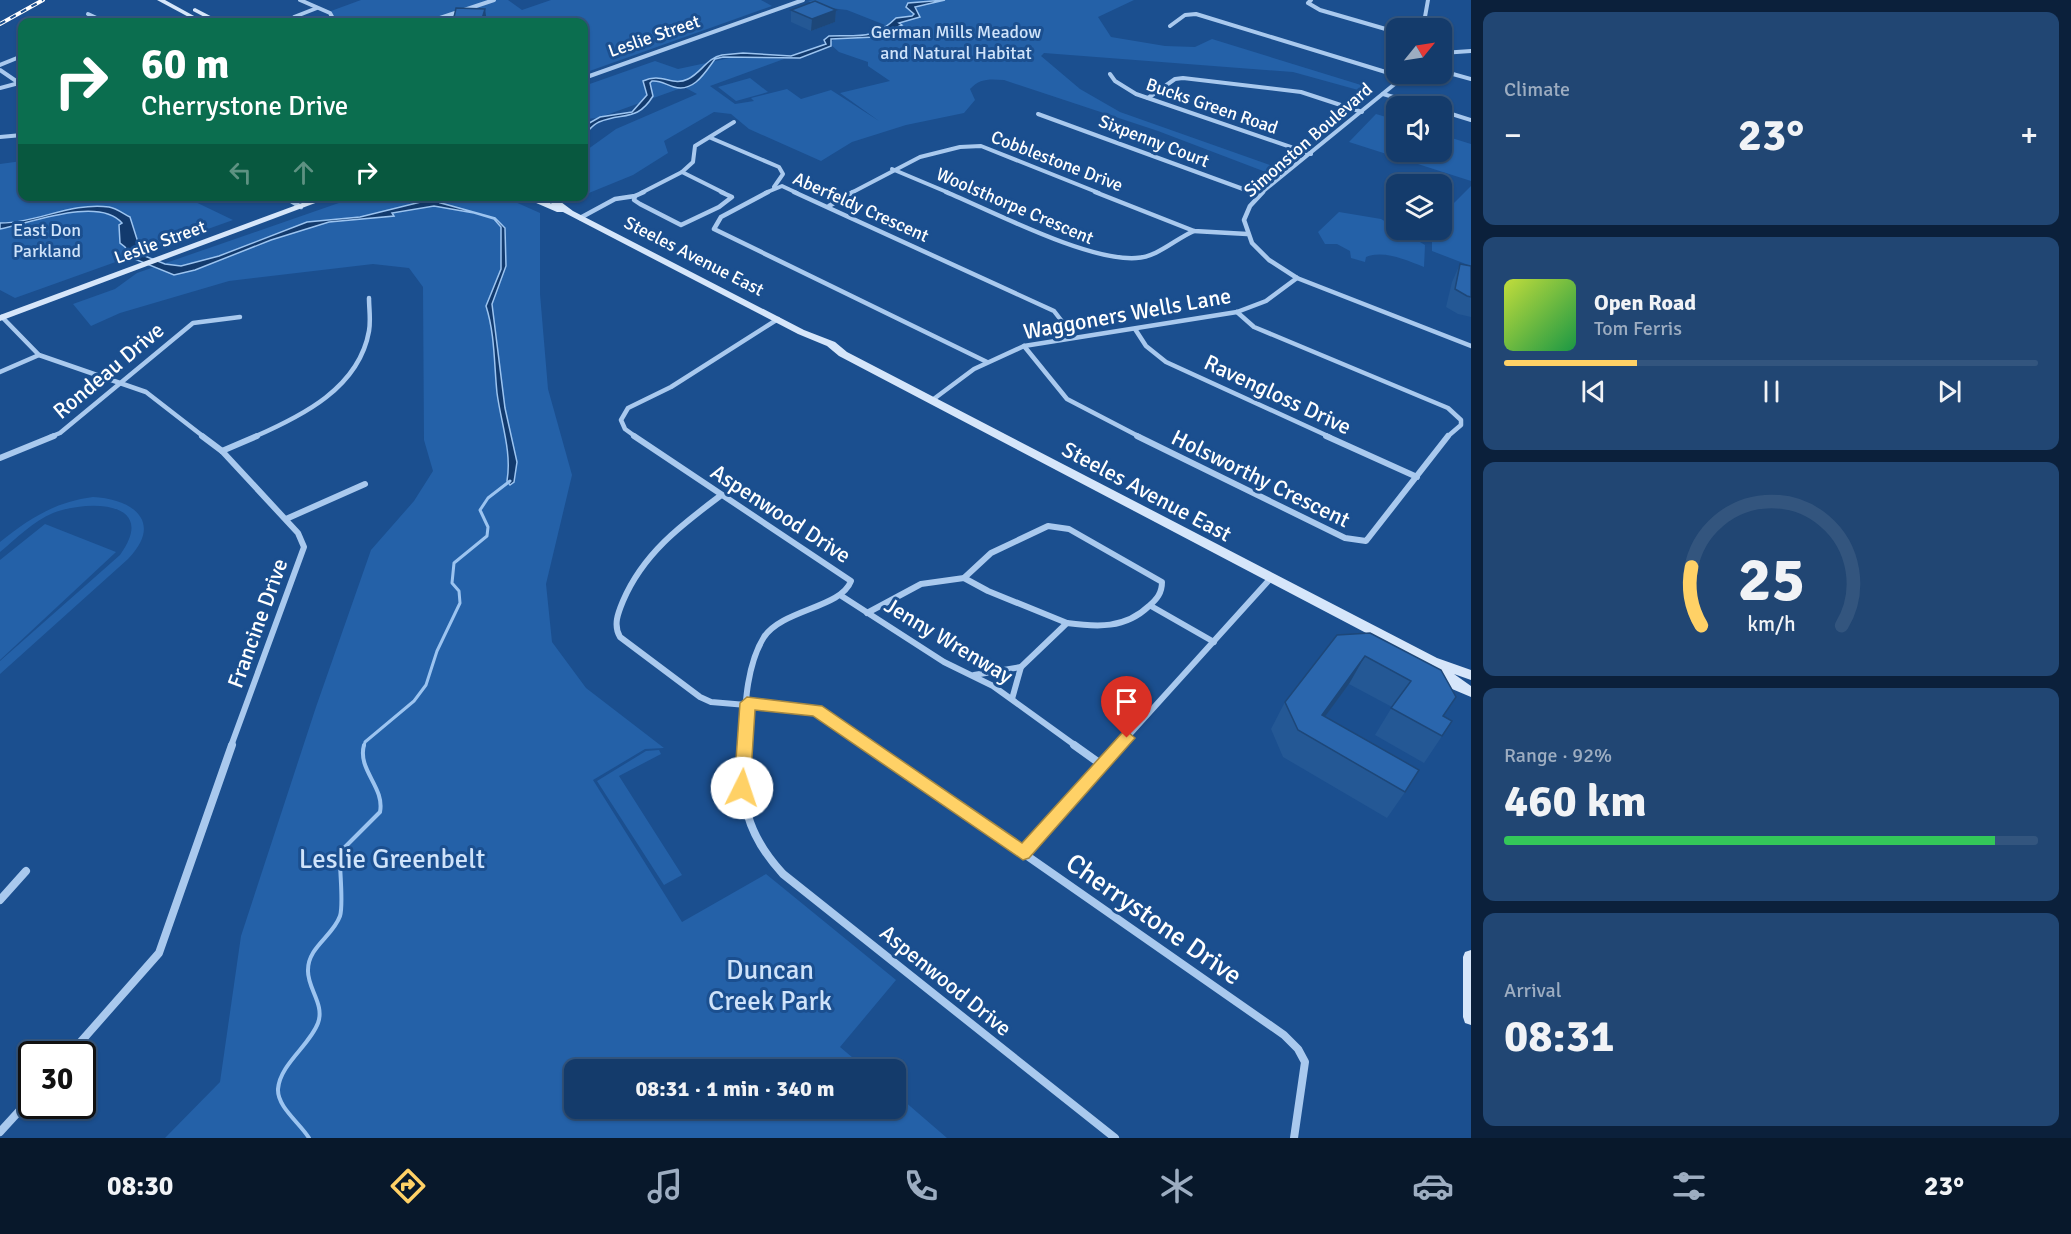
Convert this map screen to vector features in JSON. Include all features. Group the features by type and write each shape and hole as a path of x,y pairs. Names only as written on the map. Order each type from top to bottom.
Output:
{"main road":[{"path":"160,0 194,18"},
{"path":"176,0 210,18"},
{"name":"Leslie Street","path":"1,317 317,201"},
{"name":"Steeles Avenue East","path":"538,201 570,213 801,332 831,344 843,354 931,401 1432,663 1471,675"},
{"name":"Steeles Avenue East","path":"554,201 570,213"},
{"name":"Steeles Avenue East","path":"1432,663 1457,685 1471,692"},
{"path":"1471,957 1471,1017"}],"street":[{"path":"300,0 332,15 333,18"},
{"path":"440,18 494,0"},
{"name":"Leslie Street","path":"588,77 803,0"},
{"path":"1311,0 1308,3 1320,10 1386,29"},
{"path":"1425,18 1428,0"},
{"path":"294,17 317,8"},
{"path":"88,14 96,18"},
{"path":"1170,26 1185,15 1196,14 1386,72"},
{"path":"1452,52 1471,51"},
{"path":"0,64 18,57"},
{"path":"0,70 18,82"},
{"name":"Bucks Green Road","path":"1110,74 1115,81 1127,89 1148,98 1311,154"},
{"path":"1452,74 1471,79"},
{"path":"1148,98 1175,79 1183,78 1301,92 1362,112"},
{"name":"Simonston Boulevard","path":"1394,84 1259,195 1250,206 1244,220 1247,234 1252,243 1269,261 1297,278 1471,346"},
{"path":"0,88 18,85"},
{"path":"1383,94 1390,96"},
{"name":"Sixpenny Court","path":"1038,114 1259,195"},
{"path":"1452,114 1471,120"},
{"path":"580,218 615,199 635,196 682,172 693,162 693,148 698,142 711,138 734,122"},
{"path":"0,137 18,135"},
{"path":"711,138 779,167 783,174 773,188"},
{"name":"Cobblestone Drive","path":"829,207 892,169 924,154 981,146 1194,231 1247,234"},
{"name":"Woolsthorpe Crescent","path":"892,169 1097,255 1137,258 1158,252 1180,237 1194,231"},
{"path":"635,196 634,200 640,204 681,225 719,207 732,197 682,172"},
{"name":"Aberfeldy Crescent","path":"987,362 714,229 716,222 773,188 789,189 1054,311 1074,337"},
{"path":"292,201 301,207"},
{"name":"Waggoners Wells Lane","path":"931,401 987,362 1024,346 1237,312 1266,301 1297,278"},
{"path":"222,451 325,402 354,368 368,336 369,298"},
{"name":"Holsworthy Crescent","path":"1024,346 1033,354 1066,399 1252,493 1354,541 1366,541 1449,434 1461,425 1458,415 1417,394 1254,327 1237,312"},
{"name":"Francine Drive","path":"1,317 39,355 146,392 222,451 298,533 304,547 273,628 159,953 81,1041"},
{"name":"Rondeau Drive","path":"0,458 60,433 119,381 193,323 240,317"},
{"name":"Aspenwood Drive","path":"777,319 670,387 628,408 621,420 622,425 633,435 720,496 846,576 851,585 840,595 791,617 766,635 757,649 747,703 742,788 746,813 763,854 783,874 1115,1138"},
{"name":"Ravengloss Drive","path":"1135,329 1146,346 1166,362 1417,477"},
{"path":"0,372 39,355"},
{"path":"286,519 365,484"},
{"name":"Cherrystone Drive","path":"720,496 650,552 629,586 615,631 620,637 700,697 720,704 747,703 817,711 1284,1035 1298,1049 1305,1062 1294,1138"},
{"path":"1048,526 1062,526 1155,576 1163,586 1151,606 1134,620 1112,627 1067,622 988,591 964,578 981,561 1002,547 1048,526"},
{"name":"Jenny Wrenway","path":"867,613 906,590 921,584 964,578"},
{"path":"1023,853 1270,579"},
{"name":"Jenny Wrenway","path":"840,595 944,662 973,675 1012,699 1029,714 1102,765"},
{"path":"1151,606 1214,642"},
{"name":"Jenny Wrenway","path":"1012,699 1020,667 1067,622"},
{"path":"973,675 1020,667"},
{"path":"0,900 26,871"},
{"path":"0,1132 18,1112"}],"green space":[{"path":"361,0 508,0 522,10 551,0 761,0 772,6 588,72 588,18 335,18 331,11"},
{"name":"German Mills Meadow and Natural Habitat","path":"1134,0 1098,17 1111,37 1165,46 1195,47 1212,39 1374,89 1369,93 1293,72 1044,53 1041,56 1080,89 1120,112 1278,168 1271,174 1158,131 1004,80 990,80 981,81 970,89 975,100 964,113 906,125 852,142 821,161 749,129 731,114 714,112 664,141 668,153 633,175 588,193 588,149 616,129 697,94 684,87 598,118 588,119 588,85 655,61 678,69 739,56 784,59 710,86 735,104 754,101 751,98 787,89 801,99 831,90 879,121 840,93 890,81 868,66 868,62 839,52 829,43 838,37 857,38 885,25 847,10 822,7 808,1"},
{"path":"750,78 768,92 736,101 718,87"},
{"path":"1376,114 1386,117 1386,154 1349,142"},
{"path":"1452,138 1471,144 1471,181 1412,162 1452,162"},
{"name":"East Don Parkland","path":"18,162 18,201 193,201 233,220 15,298 0,290 0,164"},
{"path":"1471,186 1471,266 1432,251 1432,240 1452,240 1452,205"},
{"name":"Leslie Greenbelt","path":"344,201 513,201 540,213 540,294 548,389 572,475 546,584 552,642 586,688 664,748 645,749 593,780 682,922 766,874 896,980 840,1047 854,1059 564,1059 564,1119 906,1119 906,1103 947,1138 165,1138 220,1082 241,936 316,707 371,550 414,501 433,471 424,440 423,287 409,268 373,264 229,281 120,313 91,326 73,304 115,289 137,273"},
{"path":"1339,212 1381,219 1386,222 1386,240 1417,240 1425,245 1424,267 1388,255 1366,257 1365,262 1351,258 1350,251 1337,244 1325,244 1318,232"},
{"path":"93,497 120,502 139,515 143,524 143,534 138,546 128,559 0,674 0,661 120,555 130,537 131,524 125,514 115,508 84,506 46,516 0,552 0,542 44,512 79,499"},
{"path":"45,524 116,552 0,660 0,560"},
{"path":"659,750 661,754 619,776 682,875 664,885 597,781 646,751"}],"shaded area":[{"path":"945,0 915,7 920,17 899,23 902,25 875,37 831,39 831,46 800,58 723,57 715,59 699,80 688,87 674,87 652,81 650,83 653,96 641,110 599,122 588,130 588,124 600,117 632,112 647,95 643,81 656,78 682,81 693,76 712,59 722,55 743,53 791,56 826,44 824,40 829,36 857,36 873,33 896,18 912,16 914,14 906,7 908,3"},
{"path":"425,201 446,201 441,203 495,218 505,228 506,266 492,304 505,408 517,462 514,482 510,485 507,481 507,448 497,393 491,327 486,306 501,269 501,227 494,219 434,206 392,213 394,216 329,222 271,240 195,270 174,275 132,258 120,243 119,225 122,223 111,215 81,211 0,229 0,223 27,220 81,207 109,207 130,217 142,255 165,264 181,266 219,256 307,222 360,217"}],"building":[{"path":"815,1 836,10 812,19 791,10"},
{"path":"456,8 485,9 482,18 454,18"},
{"path":"1460,264 1471,266 1471,297 1455,289"},
{"path":"1370,633 1441,670 1456,697 1443,716 1452,721 1442,736 1391,708 1411,681 1365,656 1322,715 1419,770 1405,792 1298,730 1285,702 1337,635"}],"waterway":[{"path":"364,746 365,742 414,701 426,685 437,651 460,603 459,591 452,583 454,563 487,536 488,527 480,510 488,498 510,481"},
{"path":"309,1138 281,1102 278,1089 284,1071 309,1039 320,1016 308,970 316,948 332,930 340,916 342,903 340,852 380,812 379,794 364,762 364,745"}],"railway":[{"path":"0,24 43,0"}],"route":[{"path":"742,788 747,703 817,711 1023,853 1127,738"}],"park label":[{"name":"Duncan Creek Park","path":"770,986"}]}
